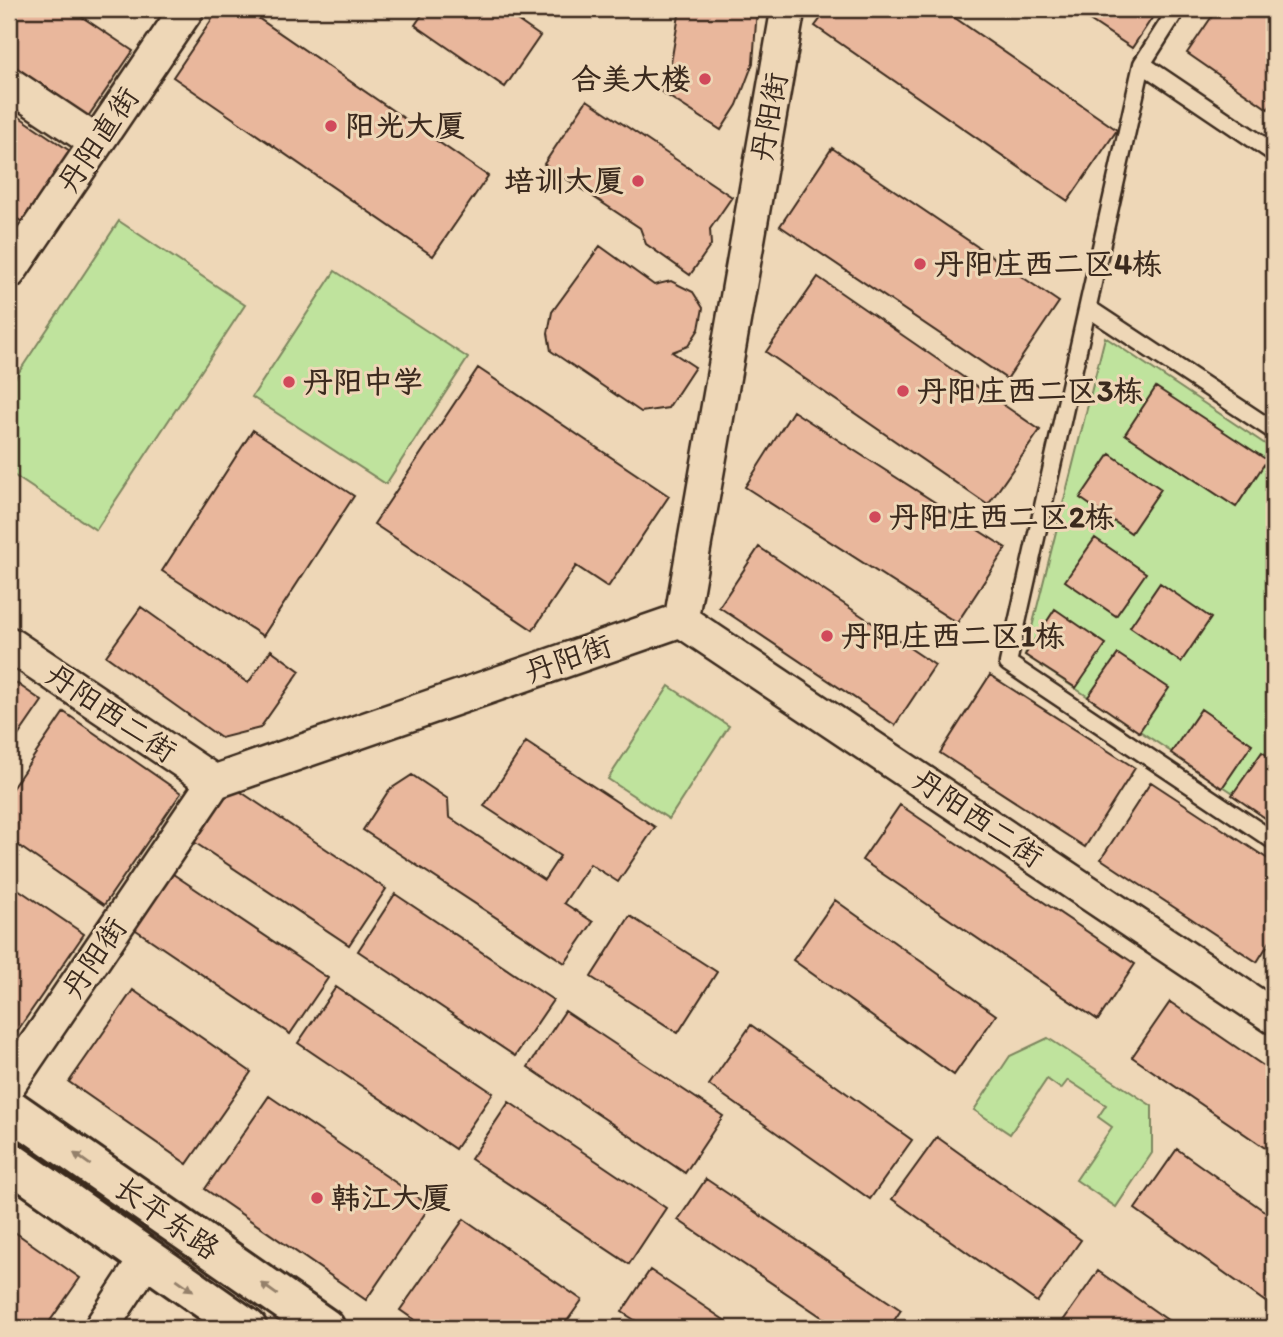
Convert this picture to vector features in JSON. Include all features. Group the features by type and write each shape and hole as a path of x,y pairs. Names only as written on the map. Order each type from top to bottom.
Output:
{"street":[{"name":"丹阳直街","path":"9,272 187,9"},
{"name":"丹阳街","path":"9,1084 214,782 681,620 788,9"},
{"path":"9,84 96,142"},
{"name":"丹阳西二街","path":"681,620 1274,1017"},
{"name":"丹阳西二街","path":"9,644 214,782"},
{"name":"长平东路","path":"9,1108 325,1328"},
{"name":"长平东路","path":"9,1161 247,1328"},
{"path":"100,1328 147,1258"}],"lane":[{"path":"1177,9 1142,64 1008,663 1274,841"},
{"path":"1142,64 1274,153"},
{"path":"1088,308 1274,431"}],"green space":[{"path":"119,221 245,305 96,530 9,472 9,387"},
{"path":"335,271 468,358 386,484 252,397"},
{"path":"1105,337 1274,450 1274,820 1025,655"},
{"path":"669,686 729,726 669,819 608,779"},
{"path":"1048,1038 1152,1106 1152,1153 1116,1207 1076,1180 1112,1127 1098,1117 1106,1105 1068,1080 1061,1089 1047,1079 1010,1134 974,1110 1010,1056"}],"building":[{"path":"9,9 70,9 133,51 87,118 9,65"},
{"name":"阳光大厦","path":"219,9 245,9 488,176 433,256 173,77"},
{"path":"426,9 501,9 540,36 505,87 415,25"},
{"name":"合美大楼","path":"680,9 757,9 753,63 737,105 721,130 657,89 670,69"},
{"path":"828,9 942,9 1117,130 1068,201 815,26"},
{"path":"1073,9 1158,9 1132,48"},
{"path":"1217,9 1255,9 1274,22 1274,100 1268,109 1187,53"},
{"name":"培训大厦","path":"587,100 732,197 710,229 711,245 690,275 646,244 640,228 544,164"},
{"path":"9,110 73,153 25,224 9,213"},
{"name":"丹阳庄西二区4栋","path":"832,148 1059,302 1007,379 780,226"},
{"path":"600,246 654,285 671,281 693,292 703,308 699,329 688,346 672,352 695,367 668,408 641,412 551,351 548,333 552,312"},
{"name":"丹阳庄西二区3栋","path":"818,277 1040,430 988,505 766,352"},
{"path":"478,368 669,496 608,587 576,566 533,630 374,524"},
{"path":"1156,387 1267,460 1236,507 1125,434"},
{"name":"丹阳庄西二区2栋","path":"793,411 1006,548 957,623 745,487"},
{"path":"253,430 354,496 263,636 162,571"},
{"path":"1110,454 1161,489 1131,533 1080,498"},
{"path":"1095,538 1146,573 1116,616 1065,581"},
{"name":"丹阳庄西二区1栋","path":"759,547 935,665 895,725 719,607"},
{"path":"1160,583 1211,618 1181,662 1130,627"},
{"path":"141,607 248,683 271,650 300,671 260,728 221,738 106,656"},
{"path":"1055,609 1106,644 1076,688 1025,655"},
{"path":"1118,654 1169,688 1139,732 1088,697"},
{"path":"990,675 1135,768 1085,847 940,753"},
{"path":"9,678 42,701 9,749"},
{"path":"1201,709 1252,744 1222,788 1171,753"},
{"path":"64,712 181,793 104,905 9,839 9,793"},
{"path":"526,742 655,827 618,882 590,864 564,903 593,922 565,963 363,830 389,790 412,775 448,799 449,817 544,880 560,856 484,806"},
{"path":"1262,752 1274,760 1274,824 1232,795"},
{"path":"1151,782 1274,863 1274,935 1257,962 1101,859"},
{"path":"229,784 386,889 349,945 191,840"},
{"path":"900,805 1135,964 1098,1020 862,860"},
{"path":"170,872 328,978 290,1034 133,928"},
{"path":"9,883 84,934 9,1043"},
{"path":"395,894 553,1000 515,1056 358,951"},
{"path":"835,900 996,1015 954,1075 793,960"},
{"path":"630,916 717,972 678,1033 591,977"},
{"path":"336,987 493,1093 455,1149 298,1043"},
{"path":"133,990 251,1072 187,1164 69,1082"},
{"path":"1170,1002 1274,1073 1274,1154 1132,1057"},
{"path":"565,1011 723,1116 685,1173 528,1067"},
{"path":"751,1025 912,1140 870,1199 709,1085"},
{"name":"韩江大厦","path":"269,1096 430,1206 366,1300 205,1189"},
{"path":"509,1102 666,1208 629,1264 471,1159"},
{"path":"937,1137 1081,1240 1037,1302 892,1199"},
{"path":"1177,1149 1274,1218 1274,1308 1135,1209"},
{"path":"706,1179 901,1310 889,1328 838,1328 678,1220"},
{"path":"464,1219 582,1300 562,1328 426,1328 400,1310"},
{"path":"9,1228 80,1278 45,1328 31,1328 9,1313"},
{"path":"650,1270 736,1328 647,1328 622,1312"},
{"path":"1098,1271 1179,1328 1058,1328"},
{"path":"152,1321 162,1328 147,1328"}],"place":[{"name":"合美大楼","path":"705,79"},
{"name":"阳光大厦","path":"331,126"},
{"name":"培训大厦","path":"638,181"},
{"name":"丹阳庄西二区4栋","path":"920,264"},
{"name":"丹阳中学","path":"289,382"},
{"name":"丹阳庄西二区3栋","path":"903,391"},
{"name":"丹阳庄西二区2栋","path":"875,517"},
{"name":"丹阳庄西二区1栋","path":"827,636"},
{"name":"韩江大厦","path":"317,1198"}]}
